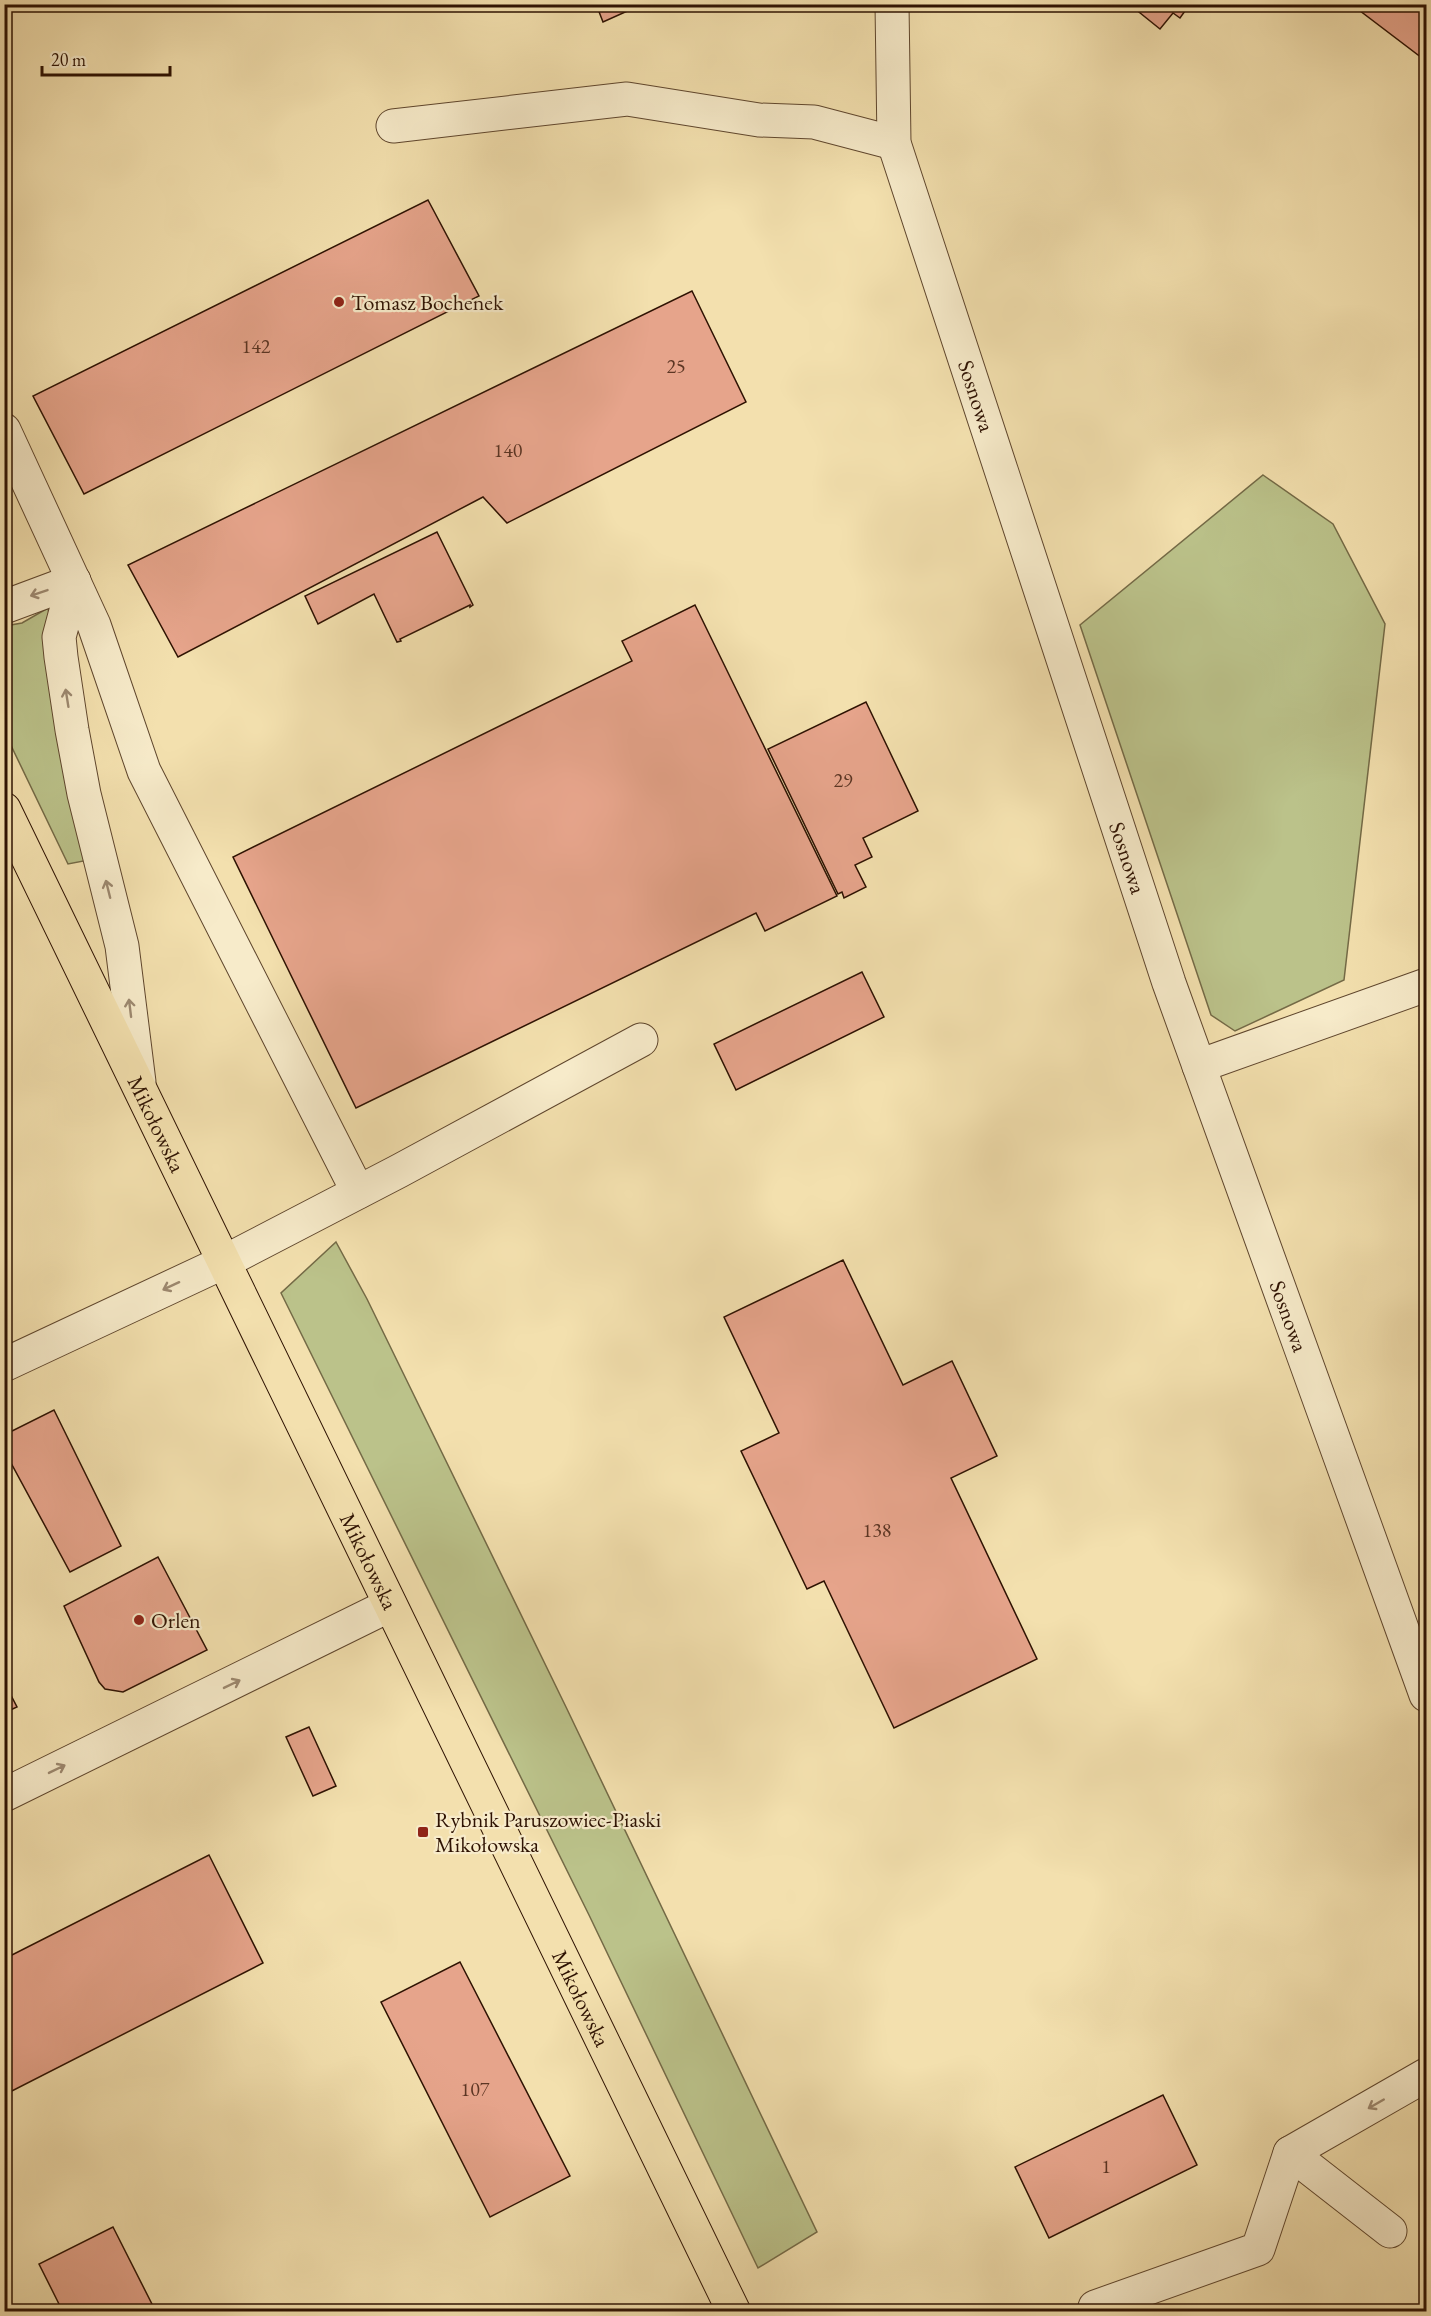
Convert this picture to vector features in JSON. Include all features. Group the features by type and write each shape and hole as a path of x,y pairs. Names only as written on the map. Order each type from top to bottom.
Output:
{"main road":[{"name":"Mikołowska","path":"4,809 734,2312"}],"street":[{"name":"Sosnowa","path":"892,4 894,143 1169,983 1426,1695"},
{"path":"393,126 627,99 759,120 814,122 894,143"},
{"path":"4,430 94,625 144,771 358,1192"},
{"path":"4,607 74,581"},
{"path":"74,581 59,637 61,657 84,794 122,946 139,1087"},
{"path":"1199,1066 1426,985"},
{"path":"4,1365 224,1262 641,1040"},
{"path":"4,1795 390,1605"},
{"path":"1095,2307 1258,2248 1290,2153 1426,2075"},
{"path":"1290,2153 1390,2231"}],"green space":[{"path":"1263,475 1333,524 1385,624 1344,980 1235,1031 1211,1015 1080,625"},
{"path":"48,608 89,860 68,864 5,733 5,626 22,623"},
{"path":"336,1242 367,1299 566,1707 817,2232 758,2268 589,1915 281,1293"}],"building":[{"path":"596,4 643,4 603,22"},
{"path":"1129,4 1190,4 1180,18 1173,13 1160,29"},
{"path":"1351,4 1426,4 1426,61"},
{"path":"428,200 479,296 84,494 33,396"},
{"path":"692,291 746,402 507,523 483,497 178,657 128,565"},
{"path":"437,532 473,605 397,642 374,594 318,624 305,596"},
{"path":"695,605 837,896 765,931 756,913 356,1108 233,857 632,661 622,641"},
{"path":"866,702 918,811 863,838 872,857 855,865 866,887 844,898 842,892 838,894 768,749"},
{"path":"862,972 884,1017 736,1090 714,1044"},
{"path":"843,1260 903,1385 952,1361 997,1456 951,1478 1037,1659 894,1728 824,1581 807,1589 741,1451 779,1433 724,1317"},
{"path":"54,1410 121,1546 70,1572 4,1450 4,1435"},
{"path":"158,1557 207,1650 123,1692 105,1689 99,1682 64,1606"},
{"path":"4,1682 17,1707 4,1713"},
{"path":"309,1727 336,1786 313,1796 286,1737"},
{"path":"209,1855 263,1963 4,2095 4,1959"},
{"path":"460,1962 570,2176 490,2217 381,2002"},
{"path":"1163,2095 1197,2165 1049,2238 1015,2167"},
{"path":"113,2227 156,2312 63,2312 39,2264"}],"place":[{"name":"Tomasz Bochenek","path":"339,302"},
{"name":"Orlen","path":"139,1620"},
{"name":"Rybnik Paruszowiec-Piaski Mikołowska","path":"423,1832"}]}
